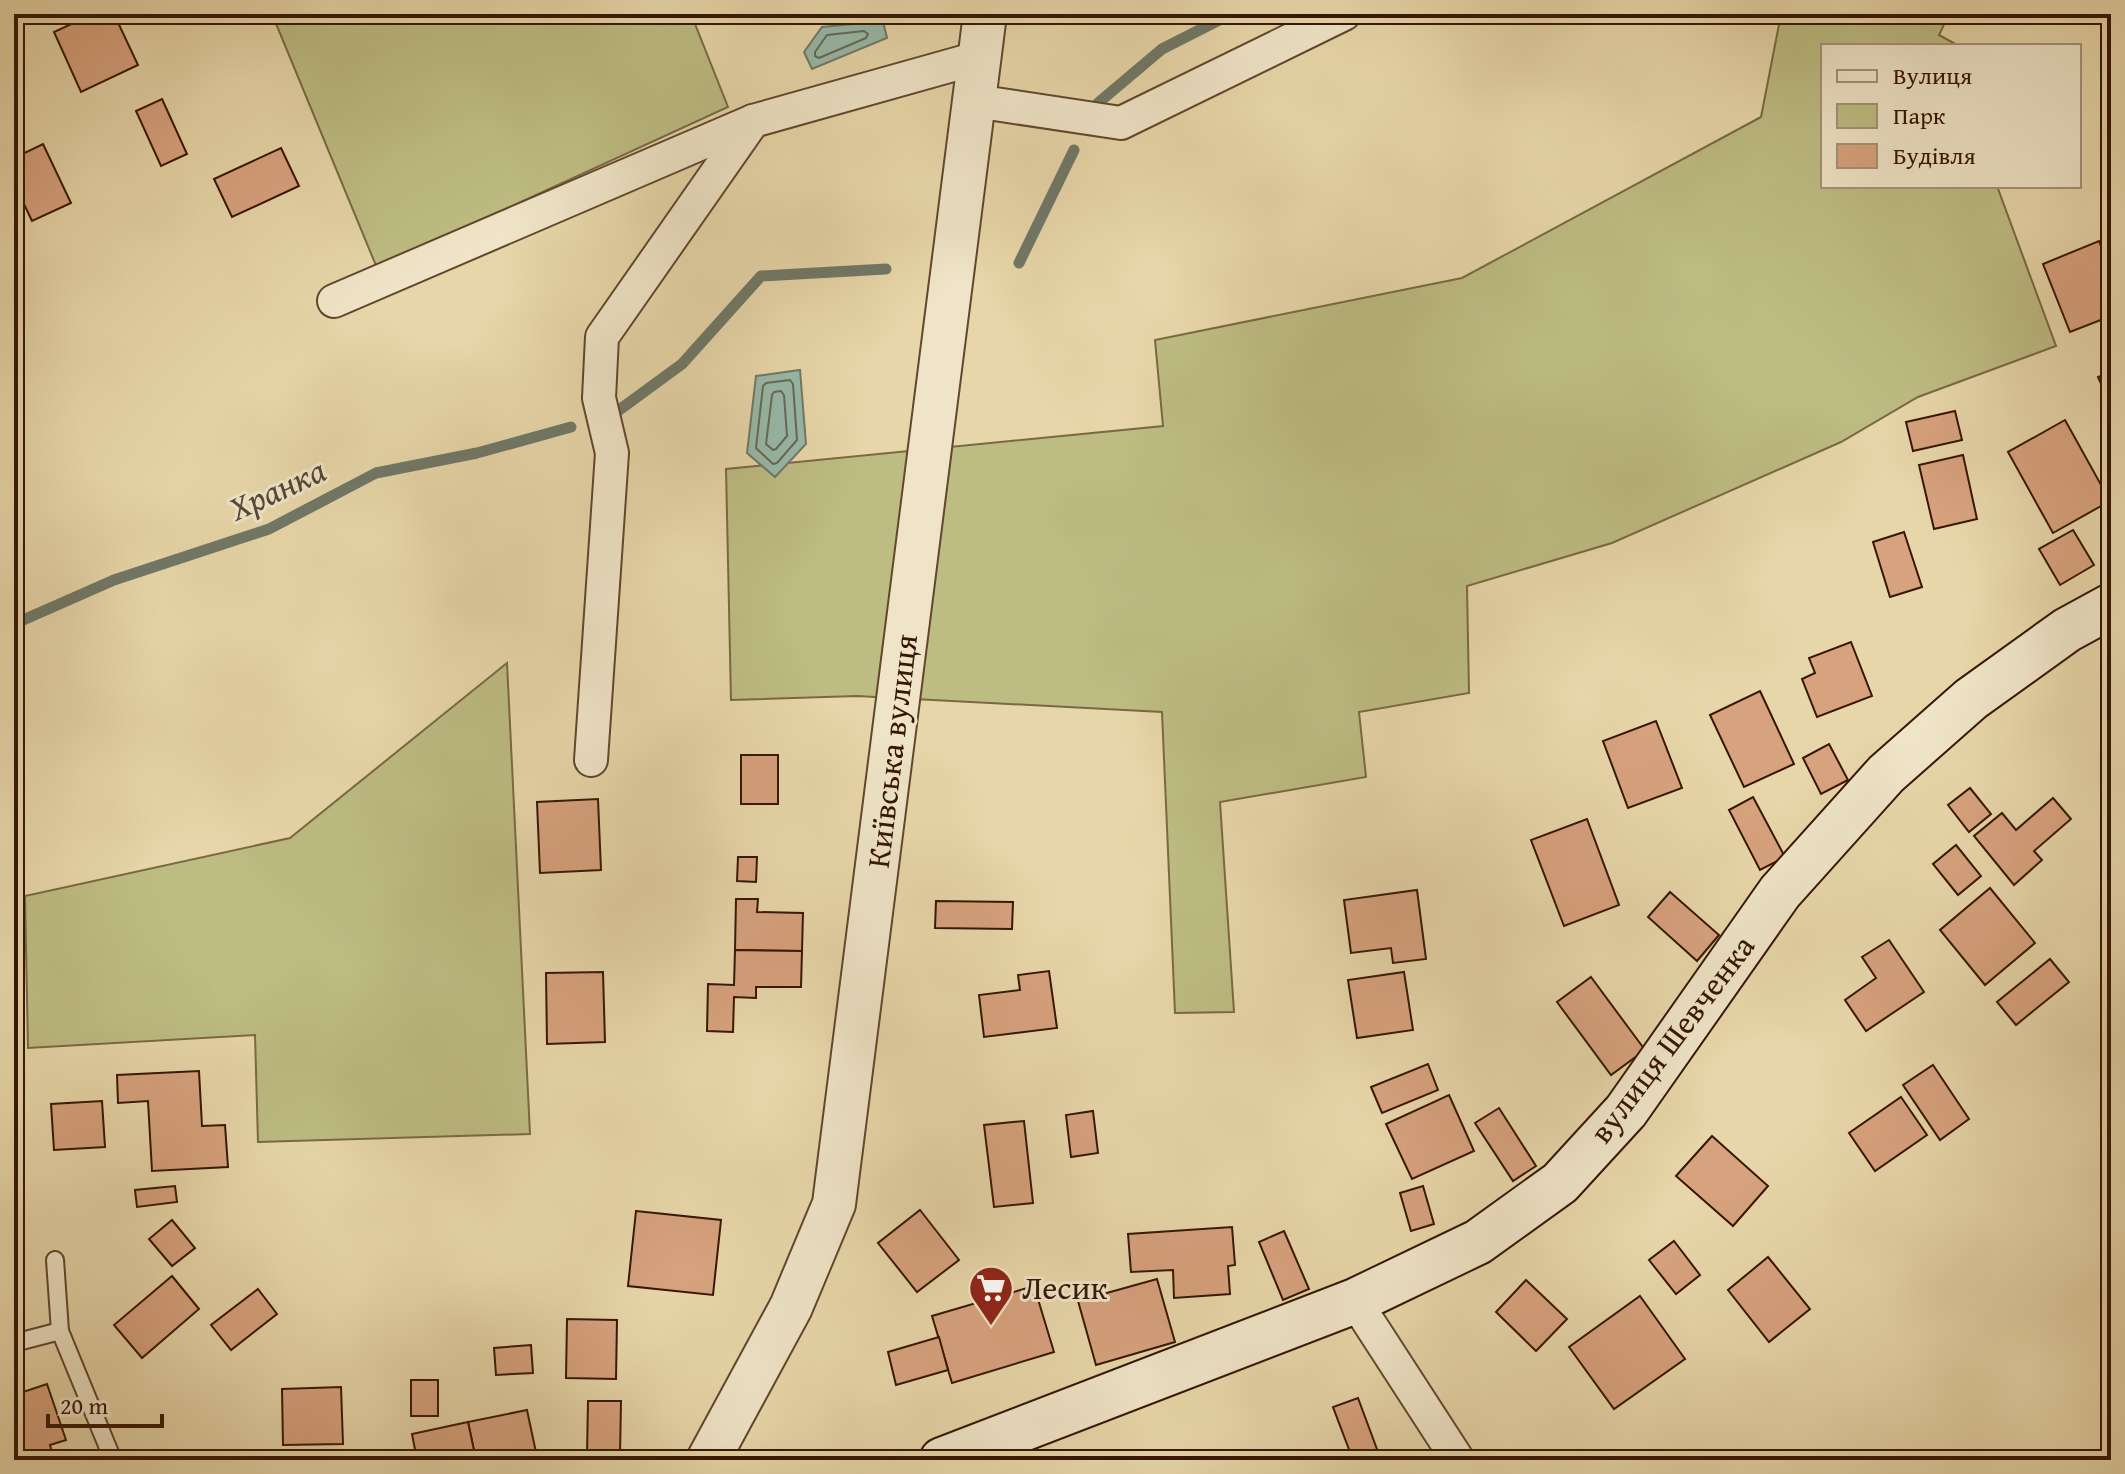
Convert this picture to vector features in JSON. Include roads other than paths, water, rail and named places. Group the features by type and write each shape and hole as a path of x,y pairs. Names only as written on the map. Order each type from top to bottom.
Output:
{"main road":[{"name":"вулиця Шевченка","path":"942,1460 1355,1301 1478,1242 1560,1183 1626,1111 1780,892 1886,774 1971,699 2067,630 2111,606"}],"street":[{"name":"Київська вулиця","path":"708,1460 791,1307 834,1204 985,14"},
{"path":"975,101 1121,123 1344,14"},
{"path":"334,301 753,121 981,57"},
{"path":"591,760 612,453 599,398 602,337 753,121"},
{"path":"1355,1301 1458,1460"}],"lane":[{"path":"55,1260 60,1331 113,1460"},
{"path":"14,1343 60,1331"}],"water":[{"path":"883,21 887,38 812,69 804,52 822,27"},
{"path":"800,370 806,444 775,477 747,453 756,376"}],"waterway":[{"name":"Хранка","path":"1098,103 1162,49 1231,14"},
{"name":"Хранка","path":"1019,263 1074,150"},
{"name":"Хранка","path":"611,416 682,364 761,276 886,269"},
{"name":"Хранка","path":"14,624 114,580 269,529 376,473 477,453 571,427"}],"place":[{"name":"Лесик","path":"991,1327"}]}
